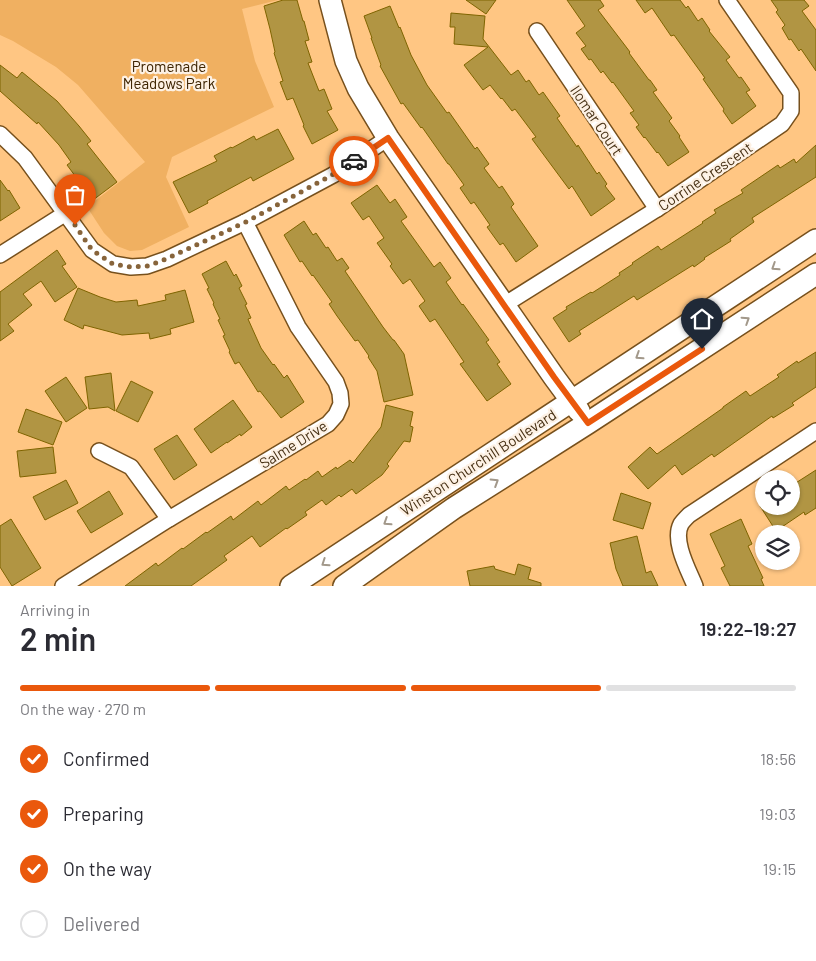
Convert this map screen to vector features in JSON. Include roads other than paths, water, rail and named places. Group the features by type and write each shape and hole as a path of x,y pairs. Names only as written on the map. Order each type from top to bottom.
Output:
{"main road":[{"path":"330,0 346,61 358,88 388,138 588,423"},
{"name":"Winston Churchill Boulevard","path":"291,586 816,240"},
{"name":"Winston Churchill Boulevard","path":"344,586 454,508 816,274"}],"street":[{"name":"Corrine Crescent","path":"504,305 658,209 782,124 791,111 791,93 727,0"},
{"name":"Ilomar Court","path":"537,31 658,209"},
{"path":"0,134 25,158 92,250 113,264 131,267 148,266 166,259 246,222 332,175 388,138"},
{"path":"0,255 66,212"},
{"name":"Salme Drive","path":"62,586 328,424 336,415 340,404 340,393 336,382 298,327 246,222"},
{"path":"696,586 681,550 678,536 680,525 689,515 816,431"},
{"path":"99,451 131,467 170,519"}],"park label":[{"name":"Promenade Meadows Park","path":"169,74"}]}
